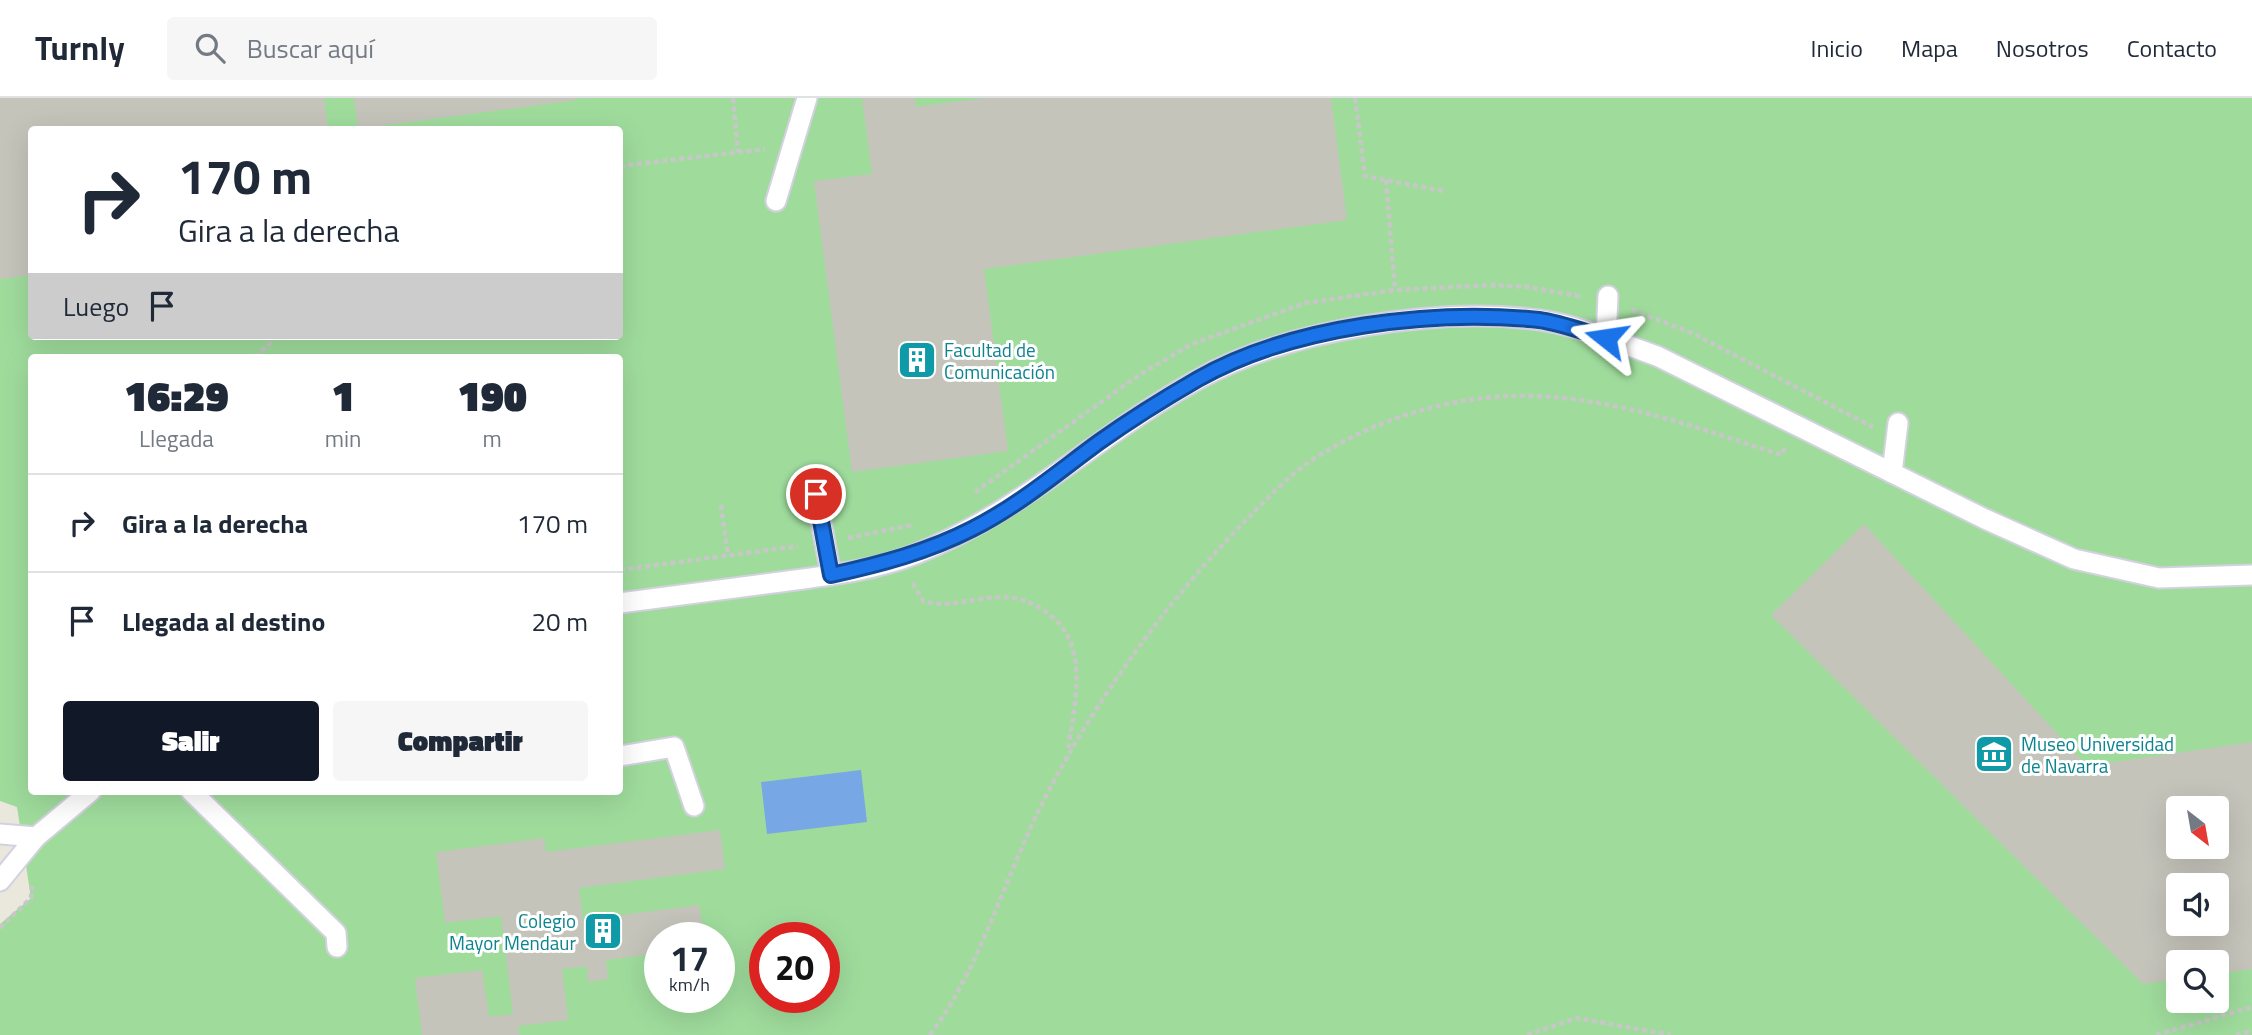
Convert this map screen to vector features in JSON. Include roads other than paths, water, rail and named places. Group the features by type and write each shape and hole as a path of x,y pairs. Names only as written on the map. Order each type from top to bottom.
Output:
{"lane":[{"path":"776,201 807,98"},
{"path":"1606,338 1608,300"},
{"path":"623,603 831,575 890,563 974,529 1037,490 1101,441 1200,378 1256,354 1328,332 1422,320 1541,320 1657,356 1892,473 2074,559 2159,578 2252,575"},
{"path":"1892,473 1897,431"},
{"path":"816,494 831,575"},
{"path":"623,756 674,747 694,806"},
{"path":"0,881 36,837 87,795"},
{"path":"195,795 336,933 337,947"},
{"path":"0,834 36,837"}],"water":[{"path":"861,770 867,822 767,834 761,782"}],"place":[{"name":"Facultad de Comunicación","path":"917,360"},
{"name":"Museo Universidad de Navarra","path":"1994,754"},
{"name":"Colegio Mayor Mendaur","path":"603,931"}]}
